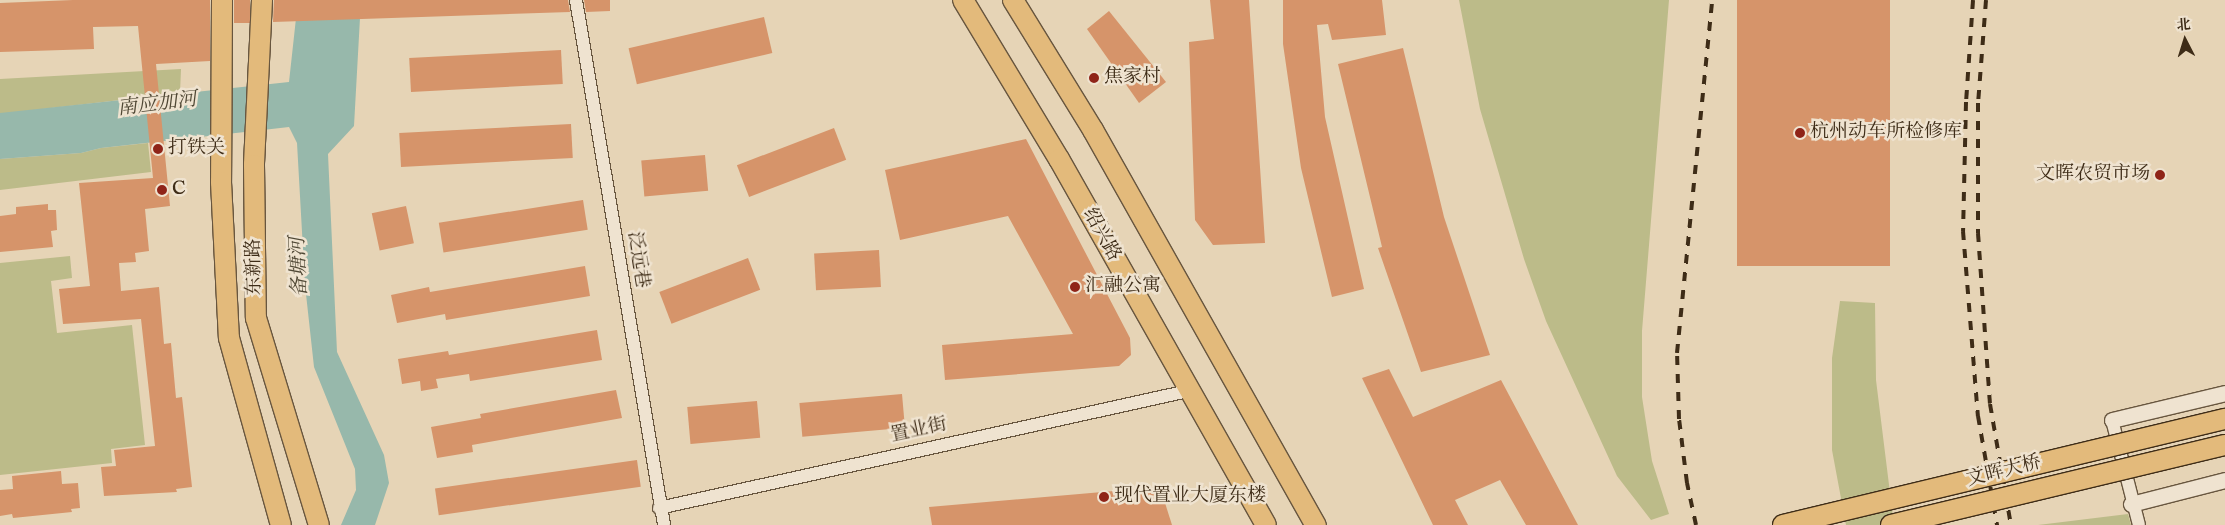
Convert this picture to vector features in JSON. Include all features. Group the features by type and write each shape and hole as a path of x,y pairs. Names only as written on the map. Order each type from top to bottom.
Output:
{"main road":[{"name":"东新路","path":"222,0 222,137 229,338 281,525"},
{"name":"东新路","path":"262,0 258,81 258,132 254,165 256,318 319,525"},
{"name":"绍兴路","path":"963,0 1059,159 1188,391 1266,525"},
{"path":"1013,0 1093,130 1316,525"},
{"name":"文晖大桥","path":"1783,525 2225,419"},
{"name":"文晖大桥","path":"1891,525 2225,445"}],"street":[{"path":"567,0 577,0"},
{"name":"泛远巷","path":"577,0 659,508 664,525"},
{"name":"置业街","path":"659,508 1188,391"},
{"path":"2139,525 2131,504 2112,420 2225,393"},
{"path":"2131,504 2225,480"}],"shaded area":[{"path":"1459,0 1669,0 1642,331 1642,397 1652,461 1669,514 1651,520 1617,476 1546,321 1524,259 1480,109"},
{"path":"181,69 180,93 0,114 0,79"},
{"path":"148,143 151,172 0,190 0,159 81,153 101,148"},
{"path":"70,256 72,278 51,281 57,333 132,325 145,445 111,449 112,463 0,475 0,263"},
{"path":"1840,301 1875,303 1876,380 1894,525 1846,525 1832,450 1832,358"},
{"path":"2128,514 2131,525 2038,525"}],"water":[{"name":"南应加河","path":"298,0 361,0 354,126 328,154 337,352 384,455 389,483 375,525 341,525 356,490 355,469 314,367 305,285 297,143 289,127 101,148 81,153 0,159 0,113 289,82"}],"building":[{"path":"73,0 210,0 210,61 156,64 170,206 145,209 149,251 135,253 136,262 119,263 121,291 159,287 164,344 171,343 176,398 182,397 192,487 176,489 177,492 104,496 101,467 116,466 114,450 155,446 141,319 63,324 59,289 90,286 79,183 153,178 138,26 93,27 94,49 0,52 0,3"},
{"path":"234,0 250,0 250,23 234,23"},
{"path":"274,0 568,0 570,12 273,22"},
{"path":"584,0 610,0 610,11 586,12"},
{"path":"1210,0 1249,0 1265,243 1213,245 1195,220 1189,42 1214,39"},
{"path":"1283,0 1382,0 1386,35 1332,40 1328,24 1317,25 1325,117 1364,289 1332,297 1301,168 1283,44"},
{"name":"杭州动车所检修库","path":"1737,0 1890,0 1890,266 1737,266"},
{"path":"1109,11 1166,82 1139,103 1087,29"},
{"path":"764,17 772,53 637,84 629,48"},
{"path":"1403,48 1444,217 1490,355 1421,372 1378,248 1382,247 1338,64"},
{"path":"561,50 563,84 411,92 409,58"},
{"path":"571,124 573,158 401,167 399,133"},
{"path":"834,128 846,160 749,197 737,165"},
{"name":"汇融公寓","path":"1026,139 1130,338 1131,355 1119,366 945,380 942,345 1073,334 1008,216 900,240 885,170"},
{"path":"705,155 708,191 644,196 641,161"},
{"path":"583,200 588,230 443,252 439,223"},
{"path":"48,204 48,210 56,210 57,230 51,231 53,247 0,252 0,216 16,214 16,207"},
{"path":"406,206 414,243 380,250 372,213"},
{"path":"879,250 881,287 816,290 814,253"},
{"path":"748,258 760,290 671,324 659,292"},
{"path":"585,266 590,296 446,320 445,314 397,323 391,295 429,287 430,292"},
{"path":"597,330 602,360 470,381 469,374 436,379 438,388 421,391 420,381 402,384 398,359 448,351 449,355"},
{"path":"1389,369 1413,417 1501,380 1578,525 1526,525 1500,480 1455,500 1468,525 1433,525 1362,378"},
{"path":"616,390 622,418 472,445 473,452 437,458 431,427 481,418 480,414"},
{"path":"902,394 905,428 802,437 799,403"},
{"path":"757,401 760,438 690,444 687,407"},
{"path":"637,460 641,487 439,515 435,488"},
{"path":"61,471 62,484 78,483 80,508 71,509 72,512 13,518 12,514 0,516 0,490 13,489 12,476"},
{"name":"现代置业大厦东楼","path":"1160,487 1172,525 932,525 929,507"}],"railway":[{"path":"1696,525 1687,483 1679,419 1677,353 1712,0"},
{"path":"1973,0 1966,102 1963,231 1978,416 1997,525"},
{"path":"1986,0 1978,103 1978,233 1990,404 2011,525"}],"place":[{"name":"焦家村","path":"1094,78"},
{"name":"杭州动车所检修库","path":"1800,133"},
{"name":"打铁关","path":"158,149"},
{"name":"文晖农贸市场","path":"2160,175"},
{"name":"C","path":"162,190"},
{"name":"汇融公寓","path":"1075,287"},
{"name":"现代置业大厦东楼","path":"1104,497"}],"water label":[{"name":"备塘河","path":"299,267"}]}
